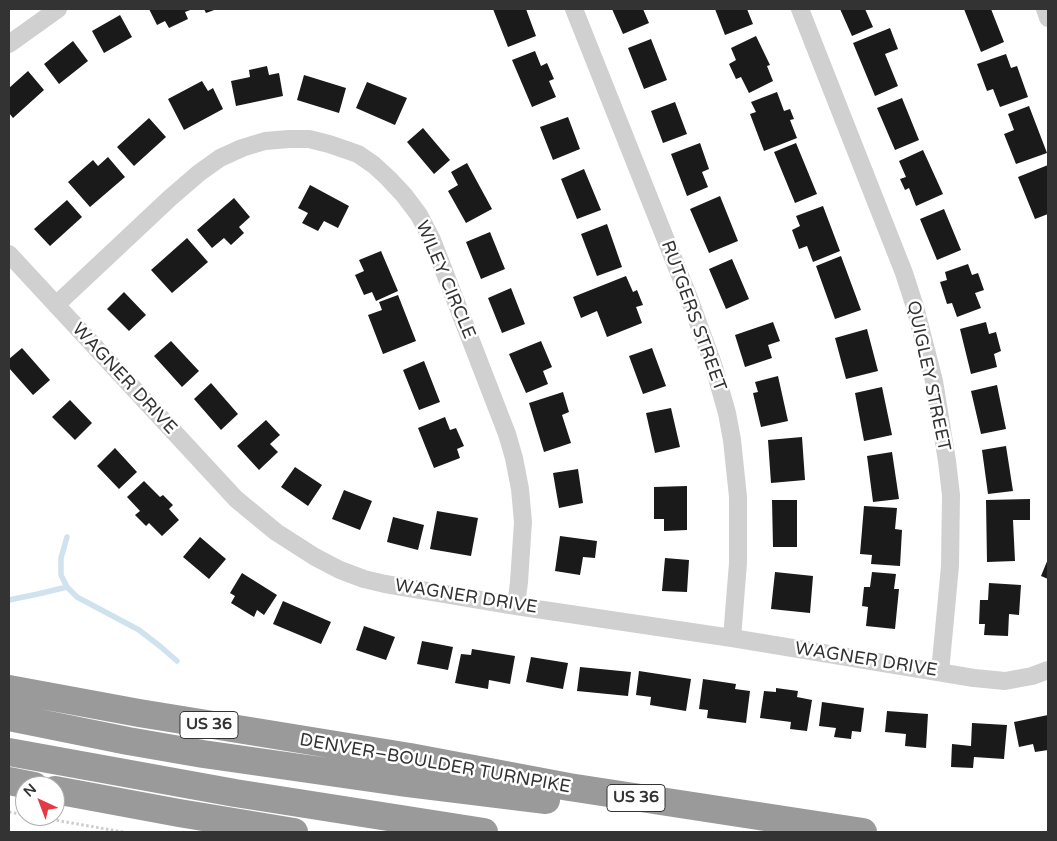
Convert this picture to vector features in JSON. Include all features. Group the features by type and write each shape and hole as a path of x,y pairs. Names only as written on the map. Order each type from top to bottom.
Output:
{"highway":[{"name":"DENVER–BOULDER TURNPIKE","path":"9,689 148,715 410,757 569,787 863,832"},
{"path":"9,717 184,751 406,783 842,832"},
{"path":"9,752 235,793 484,832"},
{"path":"65,792 294,832"}],"street":[{"path":"9,44 58,9"},
{"name":"RUTGERS STREET","path":"574,9 689,298 713,364 727,413 738,497 738,563 732,638"},
{"name":"QUIGLEY STREET","path":"800,9 904,273 918,317 934,381 951,495 950,566 940,672"},
{"path":"1045,9 1048,18"},
{"name":"WILEY CIRCLE","path":"56,305 170,198 220,158 242,148 265,141 289,139 310,140 329,144 358,154 388,178 419,215 432,240 507,434 520,489 523,522 516,606"},
{"name":"WAGNER DRIVE","path":"9,254 236,500 276,532 315,557 340,570 385,584 974,678 1005,681 1032,676 1048,670"}],"path":[{"path":"65,822 123,832"}],"building":[{"path":"149,9 193,9 185,12 188,19 169,28 165,21 157,25"},
{"path":"204,9 217,9 206,13"},
{"path":"493,9 526,9 536,36 508,47"},
{"path":"612,9 643,9 649,23 623,34"},
{"path":"715,9 747,9 753,24 725,35"},
{"path":"840,9 865,9 873,27 852,36"},
{"path":"964,9 991,9 1004,42 981,52"},
{"path":"120,15 132,37 104,53 92,31"},
{"path":"890,28 898,49 885,54 898,86 875,96 853,43"},
{"path":"756,36 770,65 767,66 773,81 749,93 741,77 736,79 729,64 736,60 731,48"},
{"path":"651,39 667,80 644,89 628,48"},
{"path":"73,41 88,61 59,84 44,64"},
{"path":"535,51 541,66 547,63 554,79 549,81 556,97 532,107 512,60"},
{"path":"1006,54 1011,68 1017,66 1028,97 1000,107 993,89 987,91 977,64"},
{"path":"267,66 269,75 279,73 283,96 236,106 231,81 250,77 249,70"},
{"path":"28,71 44,90 13,118 9,113 9,88"},
{"path":"304,75 346,88 339,113 297,100"},
{"path":"202,81 208,91 213,88 223,109 184,130 168,99"},
{"path":"367,82 407,98 395,125 356,108"},
{"path":"777,92 784,111 790,109 794,119 790,120 797,138 764,151 750,114 756,112 751,102"},
{"path":"902,98 919,140 895,150 877,108"},
{"path":"675,102 687,134 663,143 651,111"},
{"path":"1029,106 1047,153 1016,164 1004,134 1014,130 1008,114"},
{"path":"568,117 580,149 553,160 540,127"},
{"path":"149,118 166,137 134,166 117,147"},
{"path":"423,128 450,160 434,174 407,142"},
{"path":"700,143 709,169 702,172 708,187 687,196 671,154"},
{"path":"796,143 817,194 795,203 774,152"},
{"path":"923,150 943,194 916,206 909,188 905,190 900,179 906,177 899,161"},
{"path":"108,157 125,177 90,207 68,182 93,160 98,166"},
{"path":"467,163 492,209 466,223 448,191 458,185 451,172"},
{"path":"1048,165 1048,214 1035,219 1018,177"},
{"path":"584,169 601,210 577,219 561,179"},
{"path":"310,185 349,206 338,228 324,221 318,231 302,223 308,213 298,208"},
{"path":"720,196 738,241 709,253 690,209"},
{"path":"234,198 250,217 239,227 244,233 231,245 224,238 212,248 197,230"},
{"path":"67,200 82,217 50,246 34,229"},
{"path":"823,206 840,251 813,262 807,246 799,249 792,230 800,226 796,216"},
{"path":"944,209 961,250 937,260 920,219"},
{"path":"607,224 622,267 597,276 581,234"},
{"path":"490,232 505,269 481,279 466,242"},
{"path":"187,238 208,262 172,293 151,270"},
{"path":"381,251 398,291 376,301 372,292 364,295 355,275 364,271 359,260"},
{"path":"841,256 861,310 835,319 816,266"},
{"path":"732,259 749,299 726,309 709,269"},
{"path":"968,264 972,275 978,273 984,290 975,293 981,308 957,317 952,303 947,304 940,282 947,280 945,272"},
{"path":"626,276 633,292 637,290 643,305 636,307 642,323 607,337 597,311 581,318 573,297"},
{"path":"511,288 525,324 502,333 488,298"},
{"path":"124,292 146,315 129,331 107,309"},
{"path":"398,295 416,341 383,354 368,315 382,310 379,302"},
{"path":"773,322 780,341 768,345 772,358 745,367 735,335"},
{"path":"986,322 989,334 996,332 1001,351 994,354 997,367 971,374 960,329"},
{"path":"867,329 878,371 846,379 835,338"},
{"path":"171,341 199,371 182,387 154,356"},
{"path":"541,341 552,367 543,371 548,384 526,393 509,354"},
{"path":"22,348 50,380 33,395 9,368 9,359"},
{"path":"652,348 666,386 643,394 629,356"},
{"path":"424,361 440,402 419,410 403,370"},
{"path":"778,376 788,421 761,427 753,393 758,392 755,382"},
{"path":"211,383 238,414 221,430 194,399"},
{"path":"997,385 1006,429 981,434 971,391"},
{"path":"882,387 892,435 864,441 855,393"},
{"path":"563,392 569,412 562,415 571,443 544,452 529,403"},
{"path":"70,400 92,423 75,440 52,417"},
{"path":"671,408 680,447 655,453 646,413"},
{"path":"445,417 450,430 456,428 464,446 457,449 460,458 434,468 418,428"},
{"path":"266,420 280,435 270,444 278,452 259,470 237,446"},
{"path":"802,437 805,480 771,483 768,440"},
{"path":"1006,446 1013,491 988,494 982,450"},
{"path":"115,448 137,472 119,489 97,466"},
{"path":"892,452 899,499 873,502 867,456"},
{"path":"295,467 322,485 308,506 281,487"},
{"path":"578,469 583,503 559,508 553,473"},
{"path":"144,481 160,497 163,495 173,505 169,509 179,520 162,536 149,523 146,526 135,515 140,511 127,497"},
{"path":"687,486 687,530 664,531 664,519 654,519 654,487"},
{"path":"344,490 372,501 360,530 332,519"},
{"path":"1030,499 1030,520 1013,520 1015,561 987,562 986,500"},
{"path":"772,500 797,500 797,547 773,547"},
{"path":"864,506 897,508 895,529 902,530 900,566 871,564 872,555 860,554"},
{"path":"437,511 478,518 471,556 430,549"},
{"path":"393,517 424,525 418,550 387,542"},
{"path":"560,536 597,541 595,558 583,557 580,575 555,571"},
{"path":"200,537 226,559 209,579 183,557"},
{"path":"665,558 689,560 687,592 662,591"},
{"path":"1048,559 1048,579 1041,576"},
{"path":"775,572 813,576 810,613 771,609"},
{"path":"872,572 896,574 894,589 899,589 895,629 866,626 868,607 862,606 864,587 870,587"},
{"path":"242,573 277,595 264,615 257,610 254,617 231,603 235,596 230,593"},
{"path":"989,583 1021,585 1019,615 1009,614 1008,636 984,635 985,624 979,624 980,600 988,600"},
{"path":"283,601 331,622 321,644 273,624"},
{"path":"364,626 395,637 386,660 356,650"},
{"path":"422,641 453,647 448,670 417,664"},
{"path":"472,649 515,656 510,684 489,680 488,689 455,683 461,654 471,655"},
{"path":"531,657 568,663 563,689 526,682"},
{"path":"580,667 631,672 628,696 577,691"},
{"path":"639,671 691,679 686,711 650,705 651,697 636,695"},
{"path":"703,679 736,684 735,689 750,691 746,723 707,718 708,710 699,709"},
{"path":"776,688 798,691 797,697 812,700 807,731 790,729 791,722 760,718 764,691 776,692"},
{"path":"822,702 864,708 861,732 852,731 851,739 834,737 836,728 819,726"},
{"path":"887,711 928,714 926,748 905,746 906,734 885,732"},
{"path":"1048,715 1048,750 1035,752 1033,744 1019,747 1014,722"},
{"path":"972,723 1007,725 1004,759 974,757 973,768 951,767 952,744 971,746"}],"waterway":[{"path":"67,537 61,558 61,575 67,587 77,597 139,630 177,661"},
{"path":"9,600 67,587"}]}
